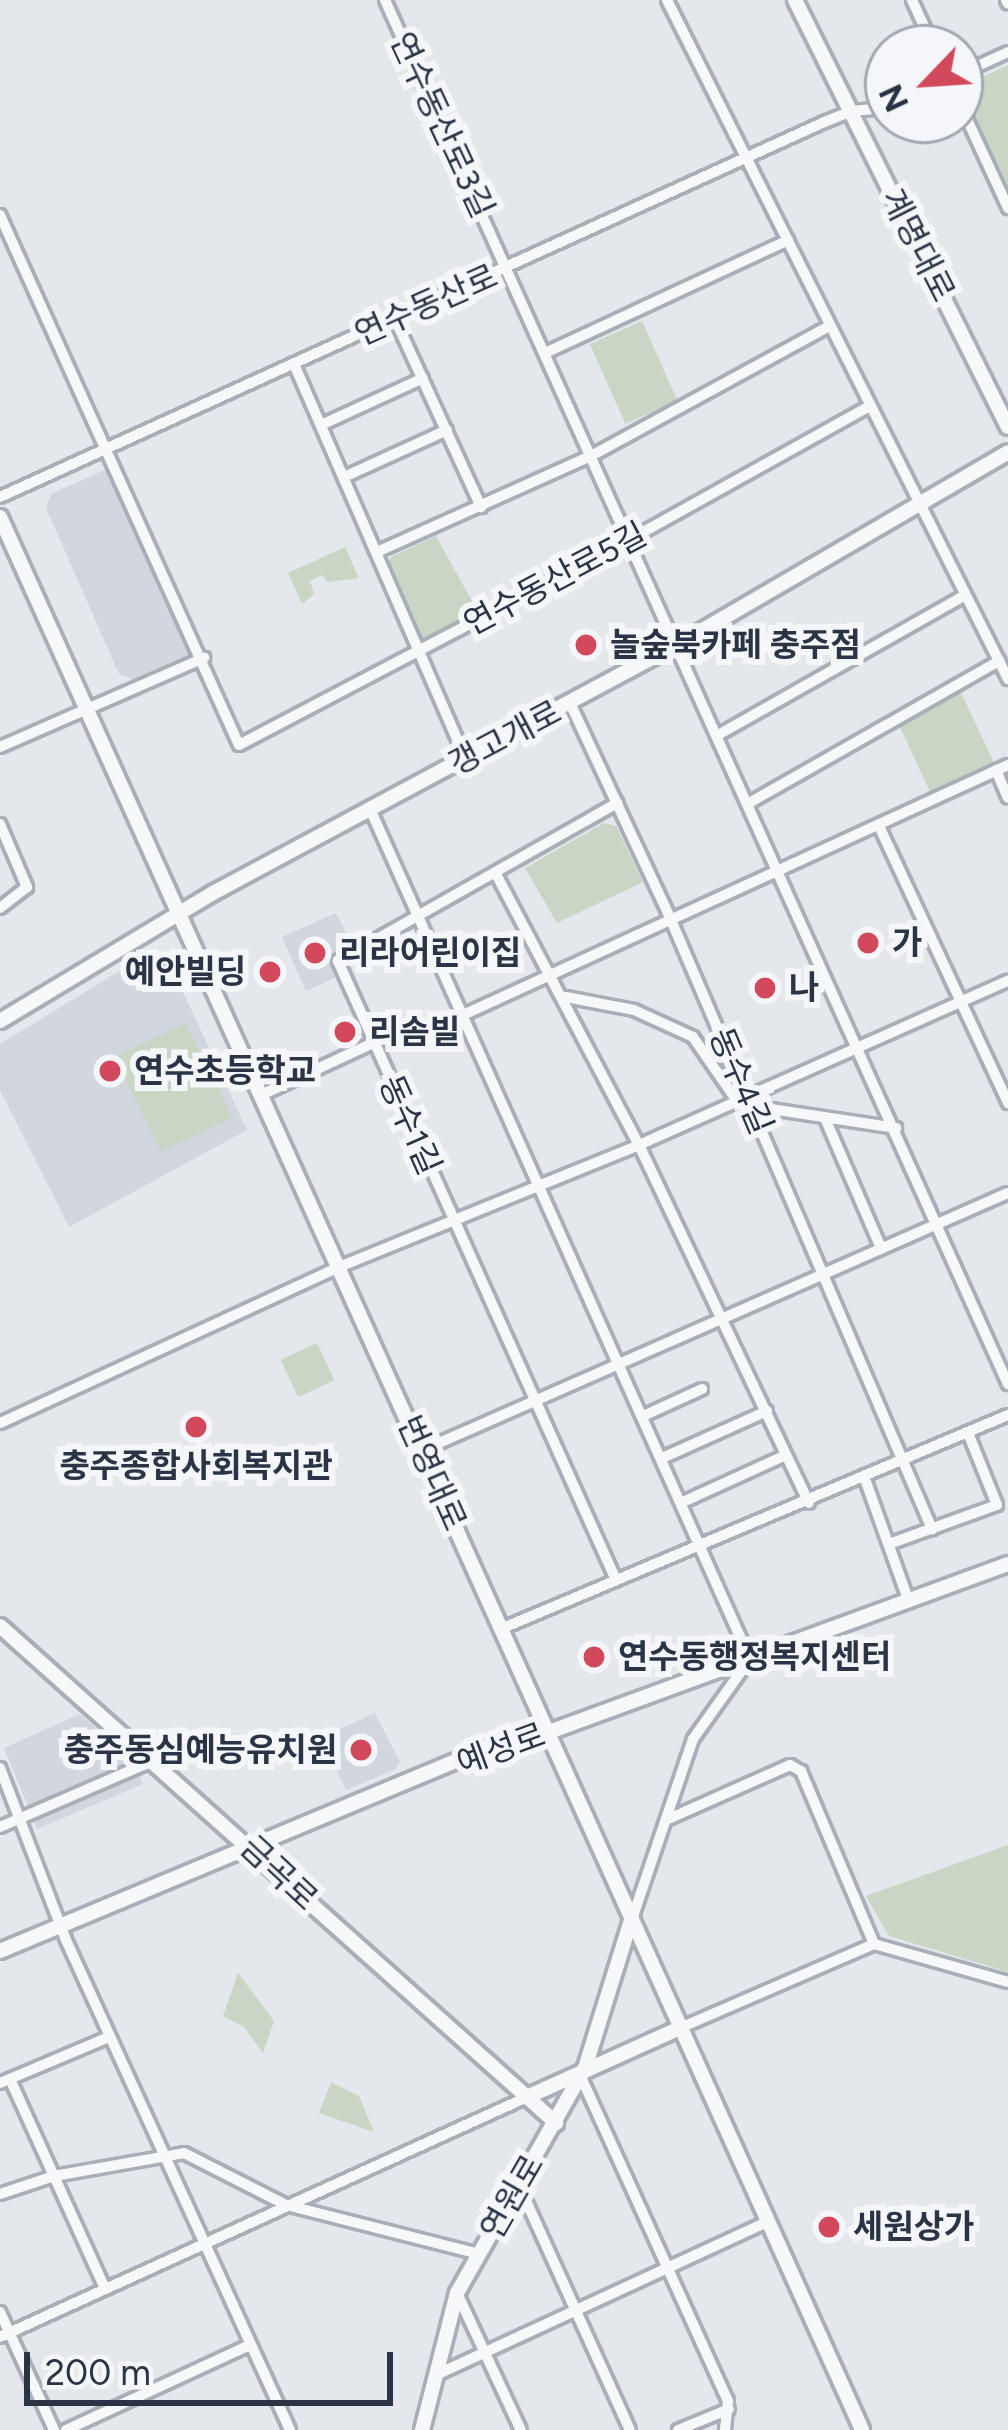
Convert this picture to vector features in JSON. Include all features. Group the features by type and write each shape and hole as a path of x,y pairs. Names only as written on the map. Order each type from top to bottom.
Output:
{"street":[{"name":"연수동산로3길","path":"385,0 861,1047 1008,1384"},
{"path":"668,0 1008,680"},
{"name":"계명대로","path":"795,0 1008,427"},
{"name":"연수동산로","path":"0,497 746,158 851,111 864,110"},
{"path":"978,144 1008,208"},
{"path":"0,215 204,658 0,747"},
{"path":"545,353 788,240"},
{"path":"395,319 481,507"},
{"path":"377,552 591,456 829,326"},
{"path":"294,364 466,759"},
{"path":"321,424 423,378"},
{"name":"연수동산로5길","path":"204,658 239,745 628,540 868,406"},
{"path":"344,477 447,430"},
{"name":"갱고개로","path":"0,1021 179,913 676,645 1008,452"},
{"name":"번영대로","path":"0,517 862,2430"},
{"path":"718,735 964,596"},
{"path":"749,803 999,661"},
{"name":"동수4길","path":"570,703 671,920 745,1102 825,1272 932,1528"},
{"path":"463,1015 1002,768 1008,798"},
{"name":"동수1길","path":"616,1580 338,962 617,803"},
{"path":"371,811 537,1188 703,1545 750,1659 703,1718 633,1916"},
{"path":"0,824 26,887 0,908"},
{"path":"879,826 1008,1103"},
{"path":"496,874 566,997 809,1503"},
{"path":"0,1424 339,1267 745,1102 1008,981"},
{"path":"566,997 634,1010 694,1037 745,1102 896,1128"},
{"path":"261,1094 373,1043"},
{"path":"825,1118 881,1247"},
{"path":"423,1450 1008,1193"},
{"path":"994,1353 1008,1346"},
{"path":"643,1416 702,1388"},
{"path":"662,1458 767,1411"},
{"path":"503,1628 809,1503 1008,1415"},
{"path":"889,1544 998,1505 968,1433"},
{"path":"683,1502 787,1455"},
{"path":"865,1479 908,1602"},
{"name":"예성로","path":"0,1952 518,1736 549,1732 1008,1564"},
{"name":"금곡로","path":"2,1629 155,1760 556,2123"},
{"path":"0,1827 155,1760"},
{"path":"666,1820 790,1765 801,1771 874,1944"},
{"path":"0,1768 109,2037 290,2430"},
{"name":"연원로","path":"422,2430 457,2293 583,2073 633,1916"},
{"path":"5,2335 874,1944 1008,1982"},
{"path":"105,2288 5,2081 109,2037"},
{"path":"583,2073 729,2409 724,2430"},
{"path":"0,2194 54,2176 184,2153 286,2205 480,2254"},
{"path":"518,2182 630,2430"},
{"path":"438,2374 765,2223"},
{"path":"457,2293 521,2430"},
{"path":"0,2312 5,2335 54,2430"},
{"path":"66,2430 250,2345"},
{"path":"678,2430 729,2409"}],"shaded area":[{"path":"107,469 116,472 194,647 188,658 138,681 119,674 46,508 51,494"},
{"name":"리라어린이집","path":"336,913 353,946 330,959 337,977 306,991 282,937"},
{"name":"연수초등학교","path":"149,953 171,966 247,1130 69,1227 0,1090 0,1044"},
{"name":"충주동심예능유치원","path":"375,1713 400,1762 396,1769 346,1790 321,1738"},
{"path":"80,1714 134,1763 143,1784 37,1829 4,1748"}],"green space":[{"path":"1008,65 1008,187 984,136 984,76"},
{"path":"642,321 677,400 625,424 590,344"},
{"path":"436,536 477,610 423,641 388,563 391,557"},
{"path":"345,547 359,578 328,582 322,575 310,581 314,594 302,604 288,573"},
{"path":"959,688 994,764 931,794 896,718"},
{"path":"604,823 616,826 643,882 557,923 525,868"},
{"path":"186,1023 232,1117 161,1152 115,1058"},
{"path":"317,1343 334,1380 298,1397 281,1360"},
{"path":"1008,1845 1008,1972 889,1936 866,1896"},
{"path":"238,1973 274,2021 263,2053 244,2027 223,2016"},
{"path":"331,2082 359,2096 374,2132 319,2113"}],"place":[{"name":"놀숲북카페 충주점","path":"586,645"},
{"name":"가","path":"868,943"},
{"name":"리라어린이집","path":"315,953"},
{"name":"예안빌딩","path":"270,972"},
{"name":"나","path":"765,988"},
{"name":"리솜빌","path":"345,1032"},
{"name":"연수초등학교","path":"110,1071"},
{"name":"충주종합사회복지관","path":"196,1427"},
{"name":"연수동행정복지센터","path":"594,1657"},
{"name":"충주동심예능유치원","path":"361,1750"},
{"name":"세원상가","path":"829,2227"}]}
